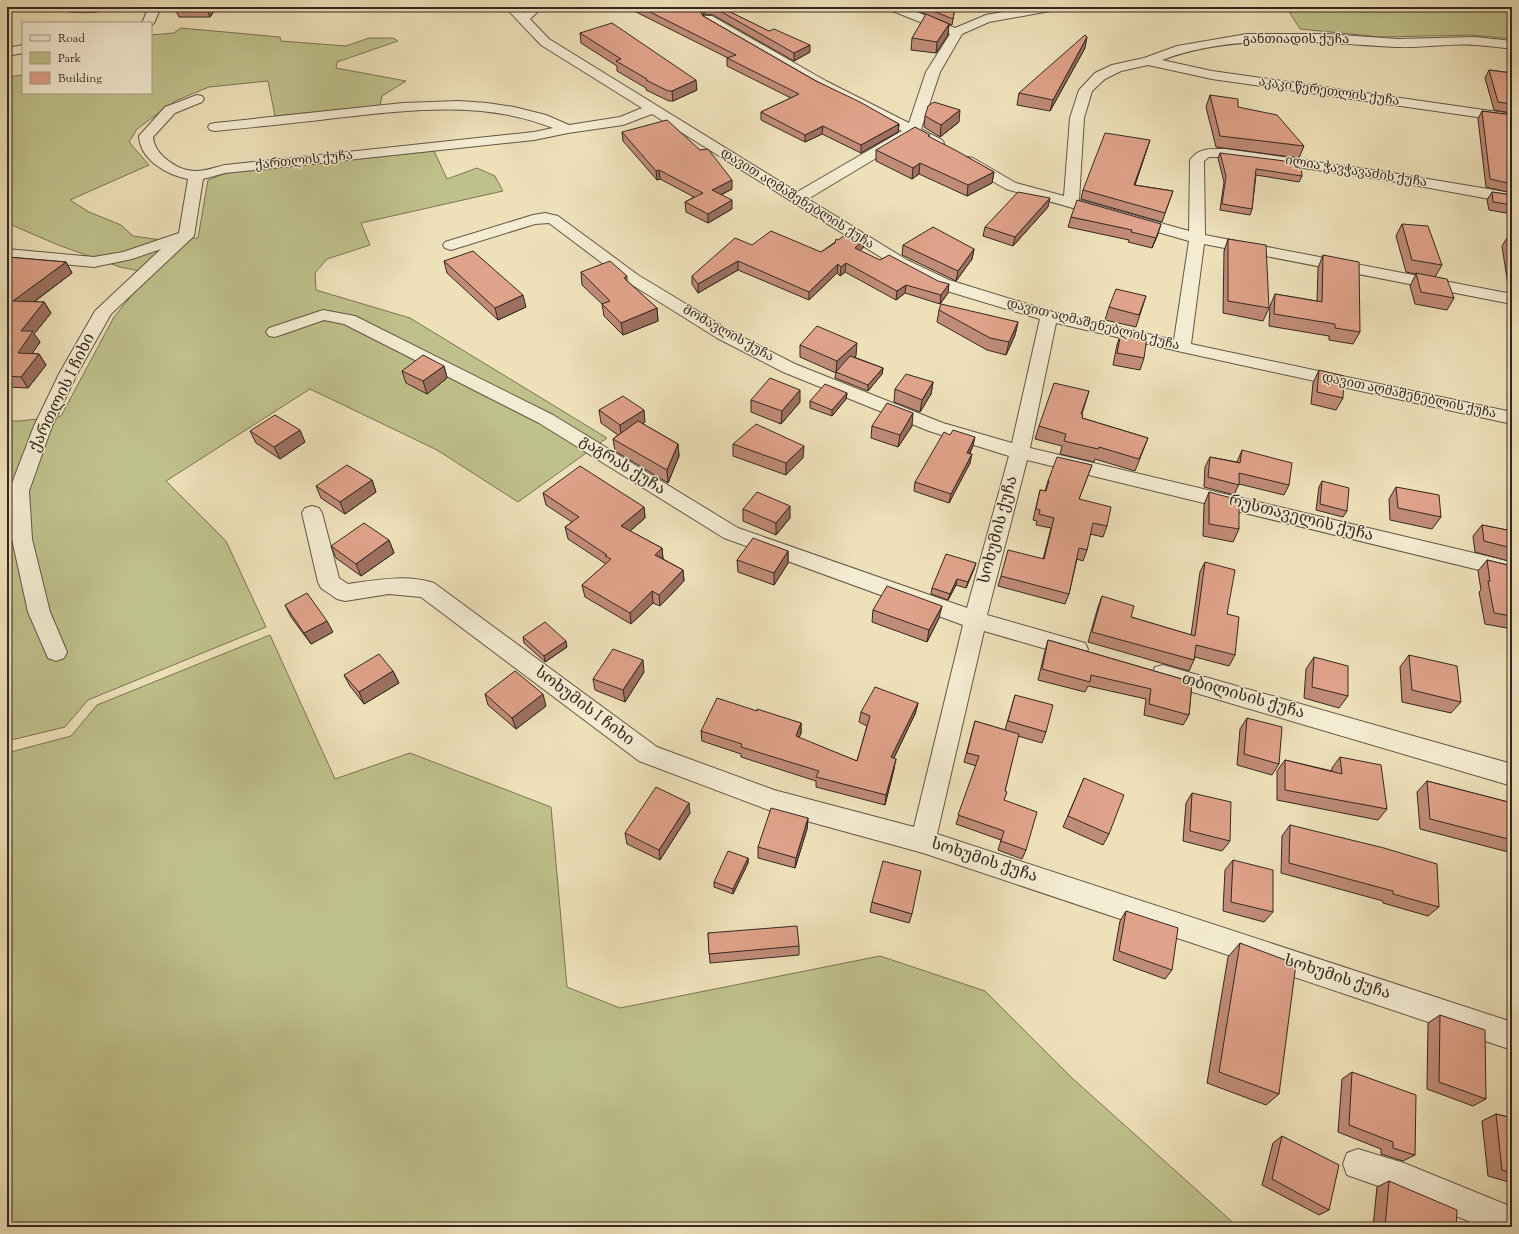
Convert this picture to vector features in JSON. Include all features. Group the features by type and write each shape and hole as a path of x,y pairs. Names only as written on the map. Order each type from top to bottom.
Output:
{"street":[{"path":"64,7 80,9 102,7"},
{"path":"148,22 154,7"},
{"name":"დავით აღმაშენებლის ქუჩა","path":"511,7 545,42 901,264 943,284 1049,316 1182,347 1512,418"},
{"path":"523,19 537,7"},
{"path":"894,7 957,32"},
{"path":"796,199 914,130 933,72 957,32 986,19 1050,7"},
{"path":"75,22 80,9"},
{"path":"708,19 821,84 914,130 1011,186 1070,204 1197,238 1512,299"},
{"name":"განთიადის ქუჩა","path":"1070,204 1077,118 1086,90 1100,76 1118,68 1148,61 1177,50 1247,38 1326,38 1398,43 1475,41 1512,45"},
{"path":"7,52 22,49"},
{"name":"აკაკი წერეთლის ქუჩა","path":"1148,61 1212,75 1512,118"},
{"path":"7,254 94,262 126,256 186,236 196,176 176,171 152,154 146,140 146,136 170,110 197,99"},
{"path":"215,127 432,104 496,107 551,121 568,129"},
{"name":"ქართლის ქუჩა","path":"196,176 225,169 534,136 568,129 624,121 652,109"},
{"name":"ილია ჭავჭავაძის ქუჩა","path":"1182,347 1197,238 1197,160 1205,153 1226,153 1280,160 1380,175 1512,198"},
{"name":"მომავლის ქუჩა","path":"451,245 533,220 545,218 553,219 632,278 723,334 789,368 936,427 1020,452"},
{"name":"ქართლის I ჩიხი","path":"56,652 39,612 22,538 19,491 43,426 68,374 104,311 186,236"},
{"name":"გაგრას ქუჩა","path":"275,332 324,315 348,320 546,419 731,533 975,620"},
{"name":"სოხუმის ქუჩა","path":"1049,316 1020,452 975,620 923,841 1512,1036"},
{"name":"რუსთაველის ქუჩა","path":"1020,452 1512,570"},
{"name":"სოხუმის I ჩიხი","path":"312,513 329,582 345,593 389,586 426,589 648,754 774,801 923,841"},
{"path":"975,620 1098,655"},
{"name":"თბილისის ქუჩა","path":"1144,669 1512,775"},
{"path":"1358,1164 1404,1179 1512,1223"}],"green space":[{"path":"1286,7 1512,7 1512,39 1472,35 1381,37 1300,29"},
{"path":"181,28 280,37 281,41 346,46 369,38 393,38 398,41 337,62 336,68 406,81 382,96 380,106 275,116 268,81 209,87 175,101 137,129 129,142 149,165 70,200 89,212 121,225 133,236 161,240 198,238 208,180 226,173 434,151 447,179 477,168 495,176 503,191 361,223 370,245 327,259 315,273 316,290 410,318 607,438 518,502 437,450 310,389 166,481 226,541 266,627 88,700 65,727 7,741 7,421 61,416 114,317 136,290 154,274 120,267 58,245 7,223 7,77 22,75 22,94 152,94 152,35 174,33"},
{"path":"270,635 335,779 410,753 551,807 567,987 620,1008 880,956 985,991 1072,1078 1238,1227 7,1227 7,753 71,736 97,705"}],"building":[{"path":"640,7 677,7 679,12 692,7 704,7 700,11 703,16 816,81 860,102 899,124 861,145 823,126 805,135 761,112 799,94 727,58 736,55"},
{"path":"713,7 720,7 769,31 774,29 810,45 794,53"},
{"path":"923,7 955,7 953,19"},
{"path":"926,14 949,24 937,42 912,38"},
{"path":"612,23 696,80 672,91 668,91 646,80 647,79 616,61 621,59 580,33"},
{"path":"1085,35 1087,37 1053,100 1019,93"},
{"path":"1489,70 1512,73 1512,104 1498,102"},
{"path":"1210,95 1238,99 1238,107 1277,115 1304,146 1220,136"},
{"path":"934,102 960,110 941,125 925,116 928,106"},
{"path":"1482,111 1512,115 1512,184 1490,179"},
{"path":"667,120 700,150 708,149 732,180 712,190 732,200 708,214 685,202 703,193 659,170 656,171 622,132"},
{"path":"915,127 930,135 928,136 994,172 968,185 920,163 913,168 876,150"},
{"path":"1105,133 1150,140 1134,185 1173,191 1165,213 1083,190"},
{"path":"1220,153 1301,163 1302,176 1256,169 1252,209 1222,204 1226,176"},
{"path":"1018,192 1050,198 1015,237 985,227"},
{"path":"1492,192 1512,195 1512,205 1493,202"},
{"path":"1077,200 1161,224 1156,238 1131,232 1132,230 1071,217"},
{"path":"1402,224 1428,226 1442,265 1412,260"},
{"path":"933,227 974,249 958,271 903,245"},
{"path":"771,231 821,252 835,243 836,239 838,240 851,231 864,239 855,248 880,260 889,255 938,281 949,284 941,295 906,285 897,291 846,263 841,267 838,264 809,292 738,261 698,284 692,276 735,238 752,245"},
{"path":"1507,238 1512,239 1512,270"},
{"path":"1228,239 1266,245 1269,308 1228,301"},
{"path":"473,251 523,295 495,308 444,261"},
{"path":"1323,255 1359,262 1360,332 1335,328 1335,324 1274,314 1275,294 1322,302"},
{"path":"7,257 66,262 13,301 44,302 21,331 33,331 18,353 39,354 21,377 7,376"},
{"path":"610,261 627,276 624,278 657,308 621,323 602,304 610,301 581,272"},
{"path":"1416,273 1447,279 1454,298 1421,292"},
{"path":"1116,289 1146,296 1139,315 1109,307"},
{"path":"941,304 1018,322 1009,342 990,338 939,310"},
{"path":"817,326 857,343 837,361 800,345"},
{"path":"1121,333 1147,337 1144,358 1117,353"},
{"path":"423,355 444,366 423,381 402,371"},
{"path":"850,356 883,368 868,385 836,372"},
{"path":"1319,370 1344,376 1343,398 1317,392"},
{"path":"906,374 933,382 922,400 895,389"},
{"path":"770,378 800,390 782,411 751,400"},
{"path":"1054,383 1089,391 1081,414 1083,415 1082,418 1148,438 1139,459 1099,447 1098,449 1064,441 1066,434 1039,426"},
{"path":"825,384 847,393 832,410 810,401"},
{"path":"623,396 644,410 620,425 599,410"},
{"path":"887,403 913,413 900,435 872,426"},
{"path":"275,415 300,430 274,447 250,431"},
{"path":"638,421 678,444 667,470 613,439"},
{"path":"756,424 804,446 786,463 733,444"},
{"path":"953,430 975,437 967,453 972,454 951,494 915,482 944,432 950,435"},
{"path":"1242,450 1292,463 1289,485 1239,473 1239,485 1208,477 1210,457 1240,463"},
{"path":"1057,457 1092,465 1079,499 1111,507 1107,526 1093,523 1087,550 1079,548 1069,594 1001,576 1008,550 1044,559 1054,518 1039,514 1040,510 1036,509 1040,490 1046,491"},
{"path":"347,465 372,480 340,502 316,486"},
{"path":"580,466 644,507 621,526 662,548 655,555 683,570 659,595 652,591 630,613 582,585 611,559 565,527 579,517 543,493"},
{"path":"1322,481 1349,488 1347,511 1320,504"},
{"path":"1396,487 1439,495 1441,517 1398,508"},
{"path":"757,492 790,506 776,523 743,509"},
{"path":"1209,492 1239,500 1239,529 1209,524"},
{"path":"364,523 389,540 356,564 331,546"},
{"path":"1482,525 1512,531 1512,548 1484,541"},
{"path":"753,538 788,551 774,573 737,560"},
{"path":"946,554 976,563 968,582 957,579 950,594 932,588"},
{"path":"1487,560 1512,566 1512,616 1494,613 1488,581 1490,581"},
{"path":"1205,562 1235,570 1227,614 1239,617 1235,655 1196,645 1194,660 1092,632 1102,596 1134,606 1131,617 1195,636"},
{"path":"887,586 942,606 929,630 873,610"},
{"path":"307,593 327,621 304,633 285,605"},
{"path":"545,622 566,641 544,656 523,637"},
{"path":"1048,640 1192,682 1189,715 1149,704 1151,689 1091,675 1090,682 1042,669"},
{"path":"613,649 643,660 623,690 593,679"},
{"path":"379,654 393,671 359,692 344,675"},
{"path":"1409,655 1457,666 1461,702 1412,690"},
{"path":"1314,657 1348,666 1348,696 1312,687"},
{"path":"515,671 543,694 512,718 485,694"},
{"path":"875,687 918,703 891,757 896,759 886,795 816,777 819,771 741,747 742,744 701,731 717,698 801,723 796,736 857,761 870,716 861,712"},
{"path":"1015,695 1053,705 1046,732 1008,721"},
{"path":"1247,718 1282,727 1279,764 1244,754"},
{"path":"975,721 1019,734 1004,800 1037,812 1026,850 1001,841 1004,831 958,815 979,756 967,753"},
{"path":"1340,757 1381,765 1387,809 1285,790 1285,760 1342,774"},
{"path":"1084,778 1124,795 1109,834 1068,816"},
{"path":"1427,781 1512,803 1512,840 1430,819"},
{"path":"656,787 689,803 659,850 625,833"},
{"path":"1192,793 1231,802 1230,841 1190,831"},
{"path":"771,808 808,818 796,858 758,847"},
{"path":"1290,825 1384,848 1437,864 1439,907 1393,894 1393,891 1289,863"},
{"path":"728,851 748,858 733,889 714,882"},
{"path":"1233,860 1273,870 1273,912 1231,902"},
{"path":"883,861 921,871 912,914 872,902"},
{"path":"1126,911 1178,928 1172,970 1119,951"},
{"path":"797,926 799,946 709,954 708,933"},
{"path":"1240,943 1296,964 1279,1094 1219,1072"},
{"path":"1440,1015 1485,1030 1486,1099 1439,1082"},
{"path":"1352,1072 1416,1095 1415,1155 1393,1148 1393,1142 1349,1125"},
{"path":"1496,1114 1512,1118 1512,1173 1502,1170"},
{"path":"1282,1136 1339,1165 1329,1210 1272,1179"},
{"path":"1389,1181 1457,1210 1456,1227 1385,1227"}]}
